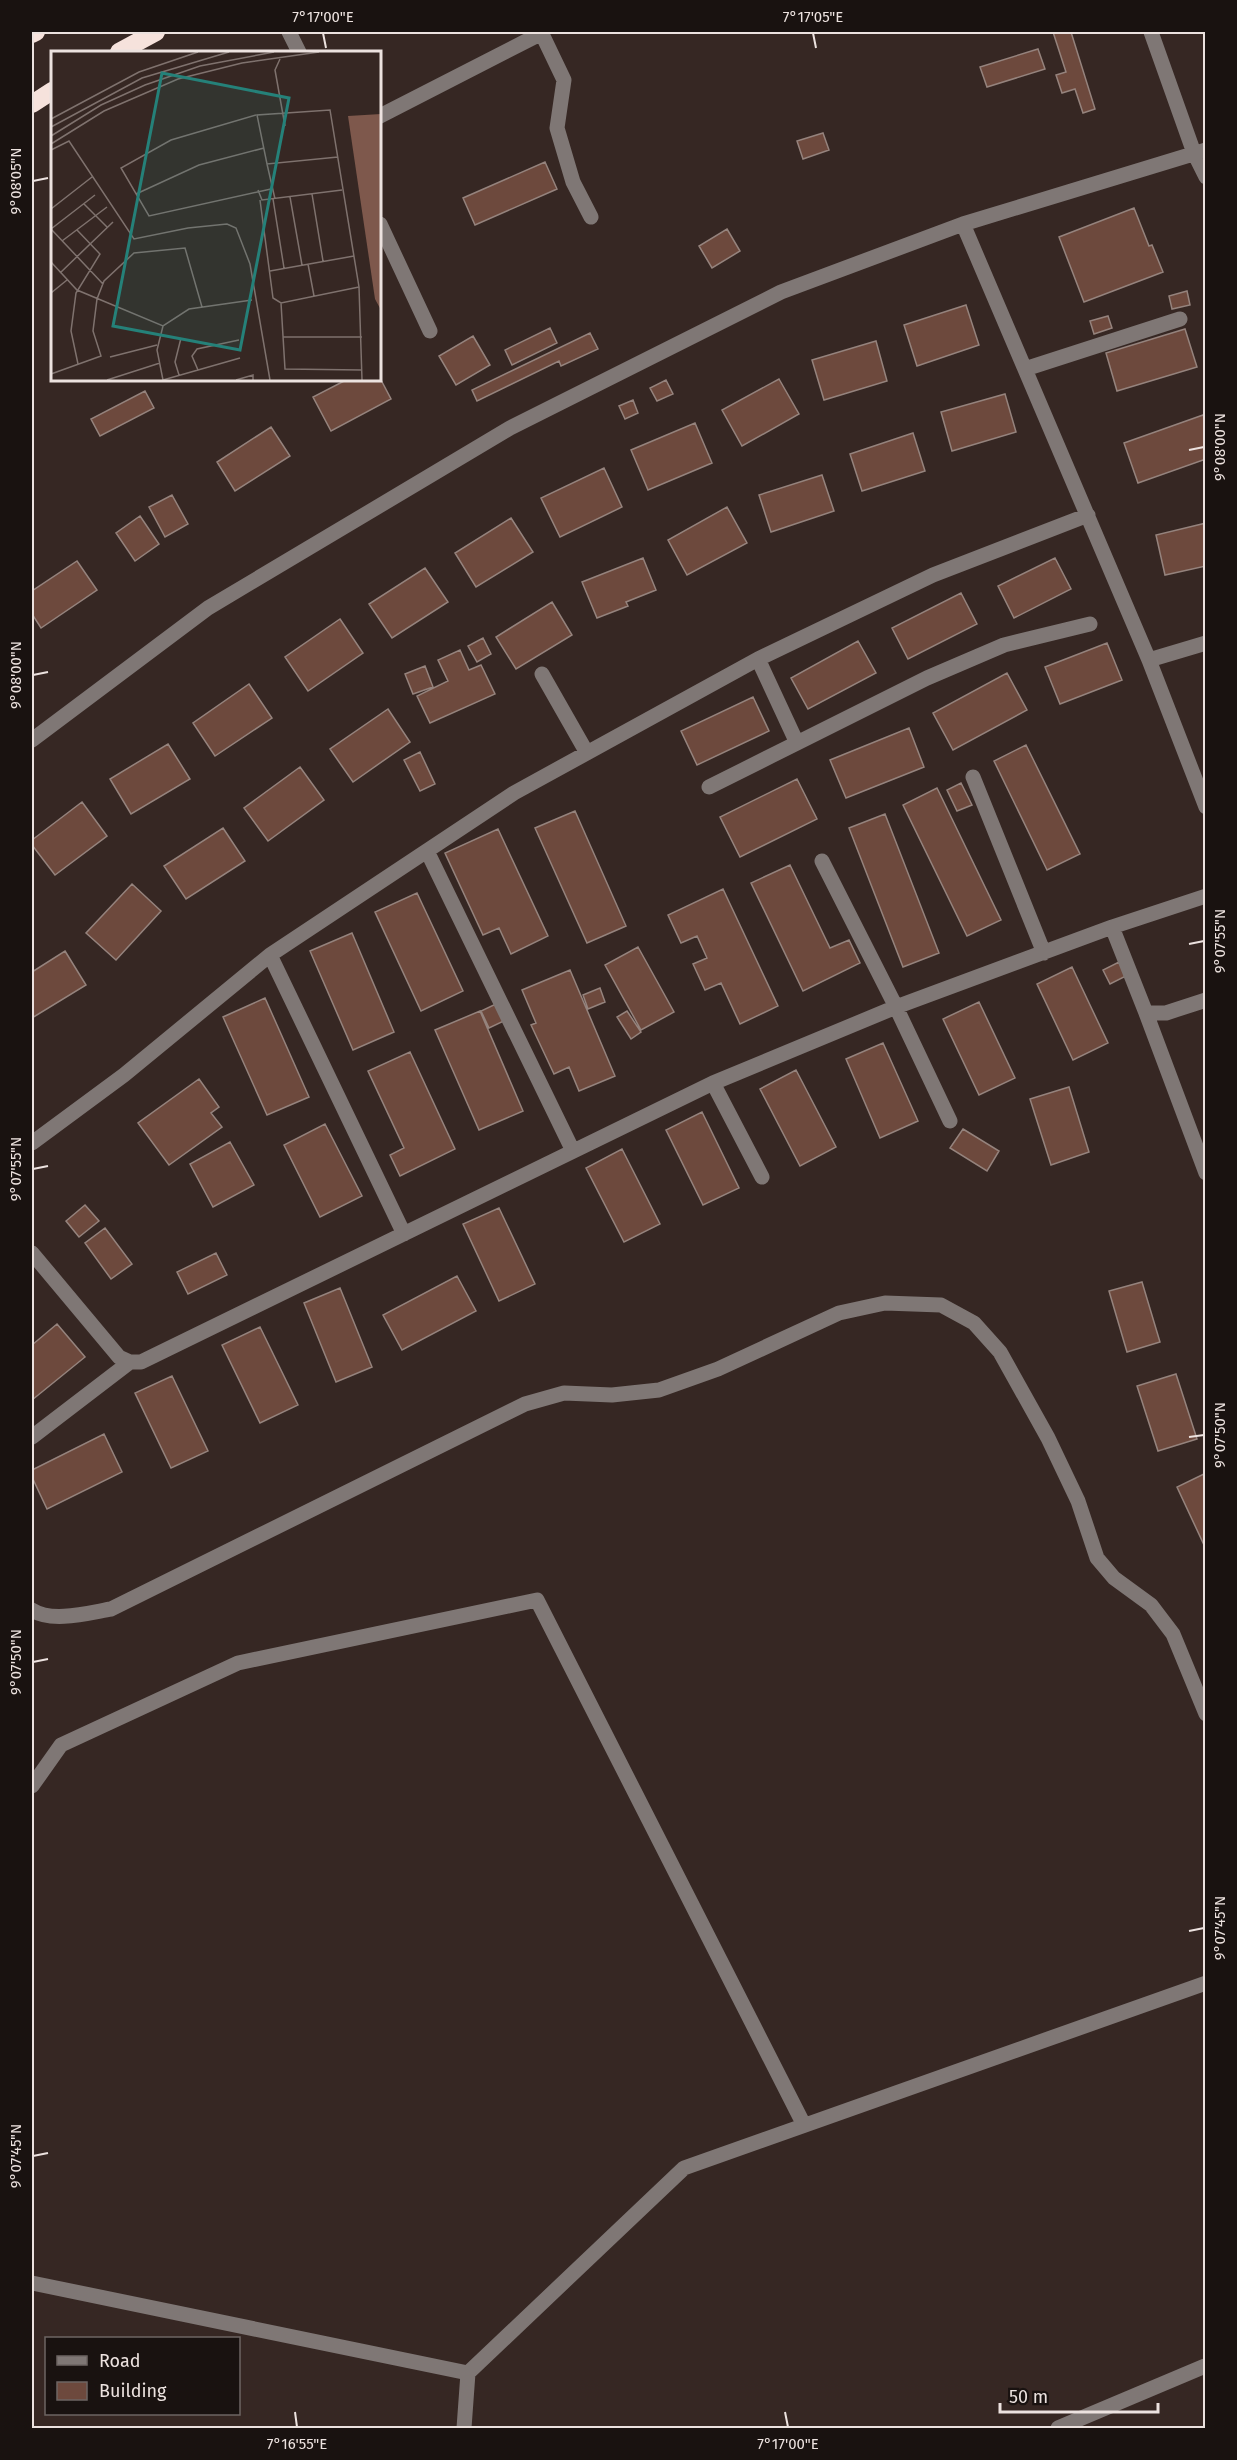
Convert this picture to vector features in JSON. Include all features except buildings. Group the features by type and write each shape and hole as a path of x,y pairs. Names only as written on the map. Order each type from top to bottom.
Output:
{"highway":[{"path":"32,34 36,32"},
{"path":"121,51 156,32"},
{"path":"32,104 51,92"}],"street":[{"path":"289,32 298,51"},
{"path":"381,115 542,32 564,80 557,128 573,182 591,217"},
{"path":"1151,32 1200,152 1206,177"},
{"path":"32,740 207,608 510,428 781,292 963,224 1200,152"},
{"path":"963,224 1149,660 1206,807"},
{"path":"381,226 430,331"},
{"path":"1025,369 1180,319"},
{"path":"32,1143 124,1075 270,955 514,793 758,659 933,575 1088,515"},
{"path":"709,787 927,678 1004,645 1090,624"},
{"path":"1149,660 1206,643"},
{"path":"758,659 797,742"},
{"path":"542,674 587,753"},
{"path":"973,777 1044,953"},
{"path":"427,851 573,1151"},
{"path":"822,861 896,1007 950,1121"},
{"path":"32,1253 119,1357 129,1362 141,1362 713,1083 896,1007 1112,927 1206,896"},
{"path":"1112,927 1206,1173"},
{"path":"270,955 404,1234"},
{"path":"1146,1013 1166,1013 1206,1000"},
{"path":"713,1083 762,1177"},
{"path":"32,1610 37,1613 71,1617 111,1609 525,1404 564,1393 612,1395 659,1390 718,1369 839,1313 885,1303 941,1305 974,1323 1000,1352 1048,1438 1073,1490 1097,1558 1114,1578 1151,1605 1173,1634 1206,1714"},
{"path":"32,1437 129,1362"},
{"path":"32,1786 62,1745 238,1663 537,1600 804,2125"},
{"path":"464,2428 468,2373 684,2168 1206,1983"},
{"path":"32,2283 468,2373"},
{"path":"1058,2428 1205,2366"}]}
